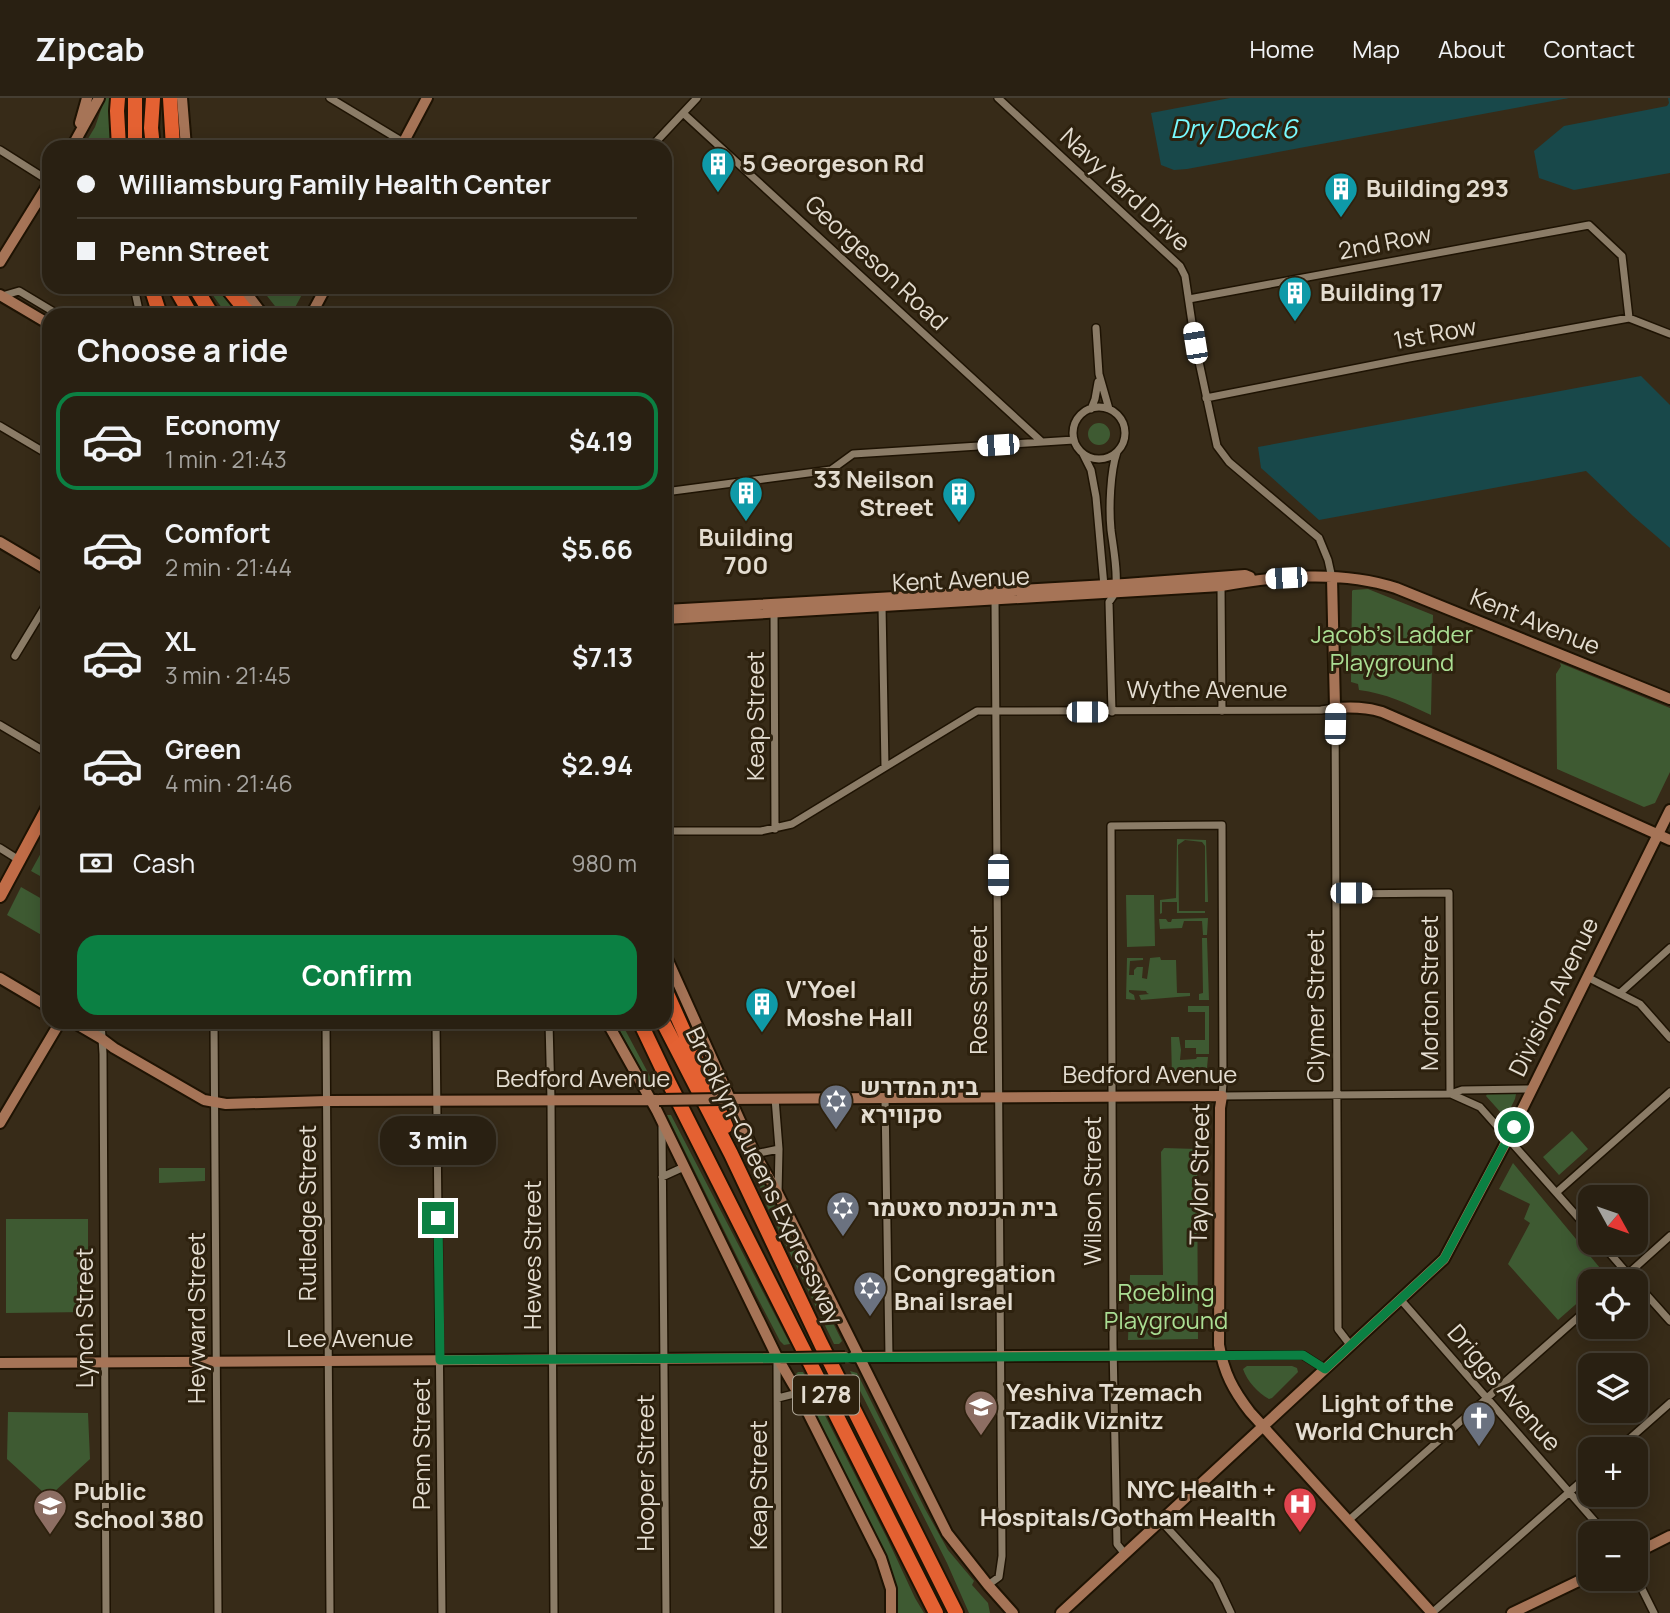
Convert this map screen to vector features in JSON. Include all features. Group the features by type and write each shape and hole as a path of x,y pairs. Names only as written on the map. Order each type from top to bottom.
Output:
{"highway":[{"path":"118,98 119,140"},
{"path":"135,98 135,140"},
{"path":"152,140 153,98"},
{"path":"170,98 180,140"},
{"path":"233,294 244,308"},
{"path":"672,1005 732,1138 731,1154"},
{"path":"633,1029 670,1086"},
{"name":"Brooklyn-Queens Expressway","path":"643,1029 936,1613"},
{"name":"Brooklyn-Queens Expressway","path":"667,1029 731,1154 821,1344 956,1613"}],"main road":[{"path":"74,140 87,98"},
{"path":"76,140 99,98"},
{"path":"181,140 182,98"},
{"path":"405,140 428,98"},
{"path":"0,262 42,193"},
{"path":"1,296 42,320"},
{"path":"0,542 42,567"},
{"name":"Kent Avenue","path":"672,610 882,606 995,599 1245,575 1259,579"},
{"name":"Kent Avenue","path":"672,618 774,608 1109,588 1221,586 1259,579 1331,575 1396,589 1670,699"},
{"name":"Clymer Street","path":"1331,575 1335,708"},
{"name":"Wythe Avenue","path":"1335,708 1354,707 1382,712 1670,840"},
{"name":"Division Avenue","path":"1061,1613 1446,1257 1508,1138 1670,810"},
{"path":"0,896 42,818"},
{"path":"672,971 726,1099 778,1194 947,1533 1013,1613"},
{"path":"0,978 42,1003"},
{"path":"0,1123 56,1029"},
{"name":"Bedford Avenue","path":"86,1029 204,1100 226,1104 437,1100 1222,1096"},
{"path":"611,1029 655,1100 662,1123 777,1357 798,1393 881,1558 891,1589 891,1613"},
{"name":"Taylor Street","path":"1222,1096 1219,1345 1227,1375 1240,1399 1432,1613"},
{"name":"Lee Avenue","path":"0,1363 1221,1355"},
{"path":"1648,1547 1670,1536"},
{"path":"1511,1613 1578,1580"}],"street":[{"path":"330,98 394,140"},
{"path":"658,140 697,98"},
{"name":"Navy Yard Drive","path":"998,98 1175,261 1184,273 1217,446 1222,454 1266,495 1318,538 1331,575"},
{"name":"Georgeson Road","path":"683,113 1042,442"},
{"path":"0,150 42,177"},
{"name":"2nd Row","path":"1189,299 1589,225 1622,256 1629,318"},
{"path":"1,296 19,291 47,308"},
{"path":"1629,318 1670,334"},
{"name":"1st Row","path":"1206,398 1629,318"},
{"path":"1091,409 1099,374 1096,328"},
{"path":"1099,374 1109,409"},
{"path":"1109,588 1102,565 1091,470 1074,440 1077,419 1084,412 1100,408 1109,409 1119,417 1124,429 1124,439 1112,469 1111,530 1115,565 1109,588 1112,712"},
{"path":"0,426 42,451"},
{"path":"672,491 831,470 853,454 1074,440"},
{"path":"1083,453 1100,459 1117,452"},
{"path":"1221,586 1222,711"},
{"name":"Ross Street","path":"988,1585 999,1577 1002,1556 995,599"},
{"path":"882,606 884,767"},
{"name":"Keap Street","path":"774,608 775,829"},
{"path":"15,656 42,612"},
{"name":"Wythe Avenue","path":"672,831 761,831 795,822 974,712 1335,708"},
{"name":"Clymer Street","path":"1335,708 1338,1329 1351,1346"},
{"path":"0,725 42,750"},
{"name":"Wilson Street","path":"1125,1555 1117,1544 1113,1356 1111,826 1222,825"},
{"name":"Taylor Street","path":"1222,825 1222,1096"},
{"path":"0,848 19,860"},
{"name":"Morton Street","path":"1336,894 1449,892 1450,1094"},
{"path":"1620,993 1670,948"},
{"path":"1587,976 1640,1003 1670,1038"},
{"name":"Lynch Street","path":"101,1029 106,1613"},
{"name":"Heyward Street","path":"214,1029 218,1613"},
{"name":"Rutledge Street","path":"326,1029 330,1613"},
{"name":"Penn Street","path":"436,1029 442,1613"},
{"name":"Hewes Street","path":"549,1029 554,1613"},
{"name":"Bedford Avenue","path":"1222,1096 1450,1094 1462,1090 1532,1089"},
{"path":"1557,1192 1670,1092"},
{"name":"Bedford Avenue","path":"1450,1094 1480,1107 1578,1216"},
{"path":"775,1098 779,1149 778,1194"},
{"path":"885,1098 889,1357"},
{"name":"Hooper Street","path":"662,1123 666,1613"},
{"path":"755,1154 779,1149"},
{"path":"662,1177 684,1167"},
{"path":"1634,1269 1670,1236"},
{"path":"1611,1255 1624,1269"},
{"path":"1648,1296 1670,1321"},
{"name":"Driggs Avenue","path":"1401,1300 1595,1521"},
{"path":"1349,1520 1578,1318"},
{"name":"Lee Avenue","path":"1221,1355 1303,1355 1325,1369"},
{"name":"Keap Street","path":"777,1357 778,1613"},
{"path":"778,1398 798,1393"},
{"path":"1632,1437 1670,1403"},
{"path":"1432,1613 1578,1485"},
{"path":"1161,1521 1216,1581 1231,1613"},
{"path":"1643,1591 1654,1613"}],"green space":[{"path":"105,98 110,98 111,140 87,140 95,127"},
{"path":"212,294 227,294 237,308 222,308"},
{"path":"266,294 302,294 295,308 276,308"},
{"path":"1099,423 1107,426 1110,434 1107,442 1099,445 1091,442 1088,434 1091,426"},
{"name":"Jacob's Ladder Playground","path":"1368,589 1433,615 1431,715 1387,696 1359,690 1358,684 1351,682 1352,591"},
{"path":"1560,663 1670,708 1670,772 1655,803 1644,807 1557,769 1556,674"},
{"path":"1177,839 1206,840 1208,902 1205,902 1205,846 1202,842 1185,840 1178,845 1179,911 1205,913 1177,913 1177,902 1162,902 1160,914 1160,900 1176,898"},
{"path":"42,851 42,877 31,871"},
{"path":"21,887 42,899 42,935 7,915"},
{"path":"1126,895 1154,895 1155,946 1127,947"},
{"path":"1208,918 1207,935 1203,935 1202,921 1184,921 1182,928 1160,929 1159,919 1171,922 1172,919"},
{"path":"1202,938 1207,938 1209,1000 1199,1000 1199,994 1203,993"},
{"path":"1160,957 1161,960 1176,960 1177,993 1190,993 1190,996 1141,1000 1139,995 1149,994 1146,991 1129,990 1135,1000 1126,999 1127,958 1143,958 1130,961 1129,975 1134,975 1137,967 1143,967 1142,978 1147,979 1150,958"},
{"path":"1188,1006 1209,1006 1209,1054 1196,1054 1196,1048 1185,1048 1185,1040 1205,1040 1205,1012 1188,1012"},
{"path":"619,1029 625,1029 654,1084 649,1084"},
{"path":"1171,1037 1179,1037 1180,1060 1208,1057 1207,1068 1197,1077 1172,1077"},
{"path":"1487,1094 1516,1094 1508,1113 1503,1115"},
{"path":"667,1115 671,1115 790,1344 784,1345 780,1341"},
{"path":"1572,1131 1588,1149 1559,1175 1543,1157"},
{"name":"Roebling Playground","path":"1164,1148 1197,1149 1198,1339 1128,1340 1130,1275 1163,1275 1161,1152"},
{"path":"747,1150 842,1341 839,1344 834,1344 766,1204"},
{"path":"1513,1163 1578,1241 1578,1255 1589,1255 1601,1269 1578,1269 1578,1302 1558,1320 1508,1264 1530,1223 1524,1219 1530,1204 1499,1189"},
{"path":"159,1168 205,1168 205,1181 159,1183"},
{"path":"6,1219 88,1219 88,1312 6,1313"},
{"path":"1247,1366 1292,1366 1297,1368 1298,1372 1269,1399 1247,1378 1243,1369"},
{"path":"850,1371 857,1373 925,1509 948,1550 988,1603 990,1613 969,1613 947,1563"},
{"path":"803,1372 924,1613 897,1613 897,1591 889,1561 796,1374"},
{"path":"8,1412 88,1413 90,1459 54,1492 43,1492 7,1459"}],"water":[{"name":"Dry Dock 6","path":"1230,98 1569,98 1187,169 1174,170 1161,165 1151,113"},
{"path":"1668,98 1670,173 1574,190 1539,178 1534,151 1564,126 1667,106"},
{"path":"1641,376 1670,405 1670,548 1586,471 1319,520 1261,468 1258,447"}],"place":[{"name":"5 Georgeson Rd","path":"718,194"},
{"name":"Building 293","path":"1341,219"},
{"name":"Building 17","path":"1295,323"},
{"name":"Building 700","path":"746,523"},
{"name":"33 Neilson Street","path":"959,524"},
{"name":"V'Yoel Moshe Hall","path":"762,1034"},
{"name":"בית המדרש סקווירא","path":"836,1131"},
{"name":"בית הכנסת סאטמר","path":"843,1238"},
{"name":"Congregation Bnai Israel","path":"870,1318"},
{"name":"Yeshiva Tzemach Tzadik Viznitz","path":"981,1437"},
{"name":"Light of the World Church","path":"1479,1448"},
{"name":"NYC Health + Hospitals/Gotham Health","path":"1300,1534"},
{"name":"Public School 380","path":"50,1536"}],"route":[{"path":"438,1218 440,1360 1303,1355 1325,1369 1444,1259 1514,1127"}]}
